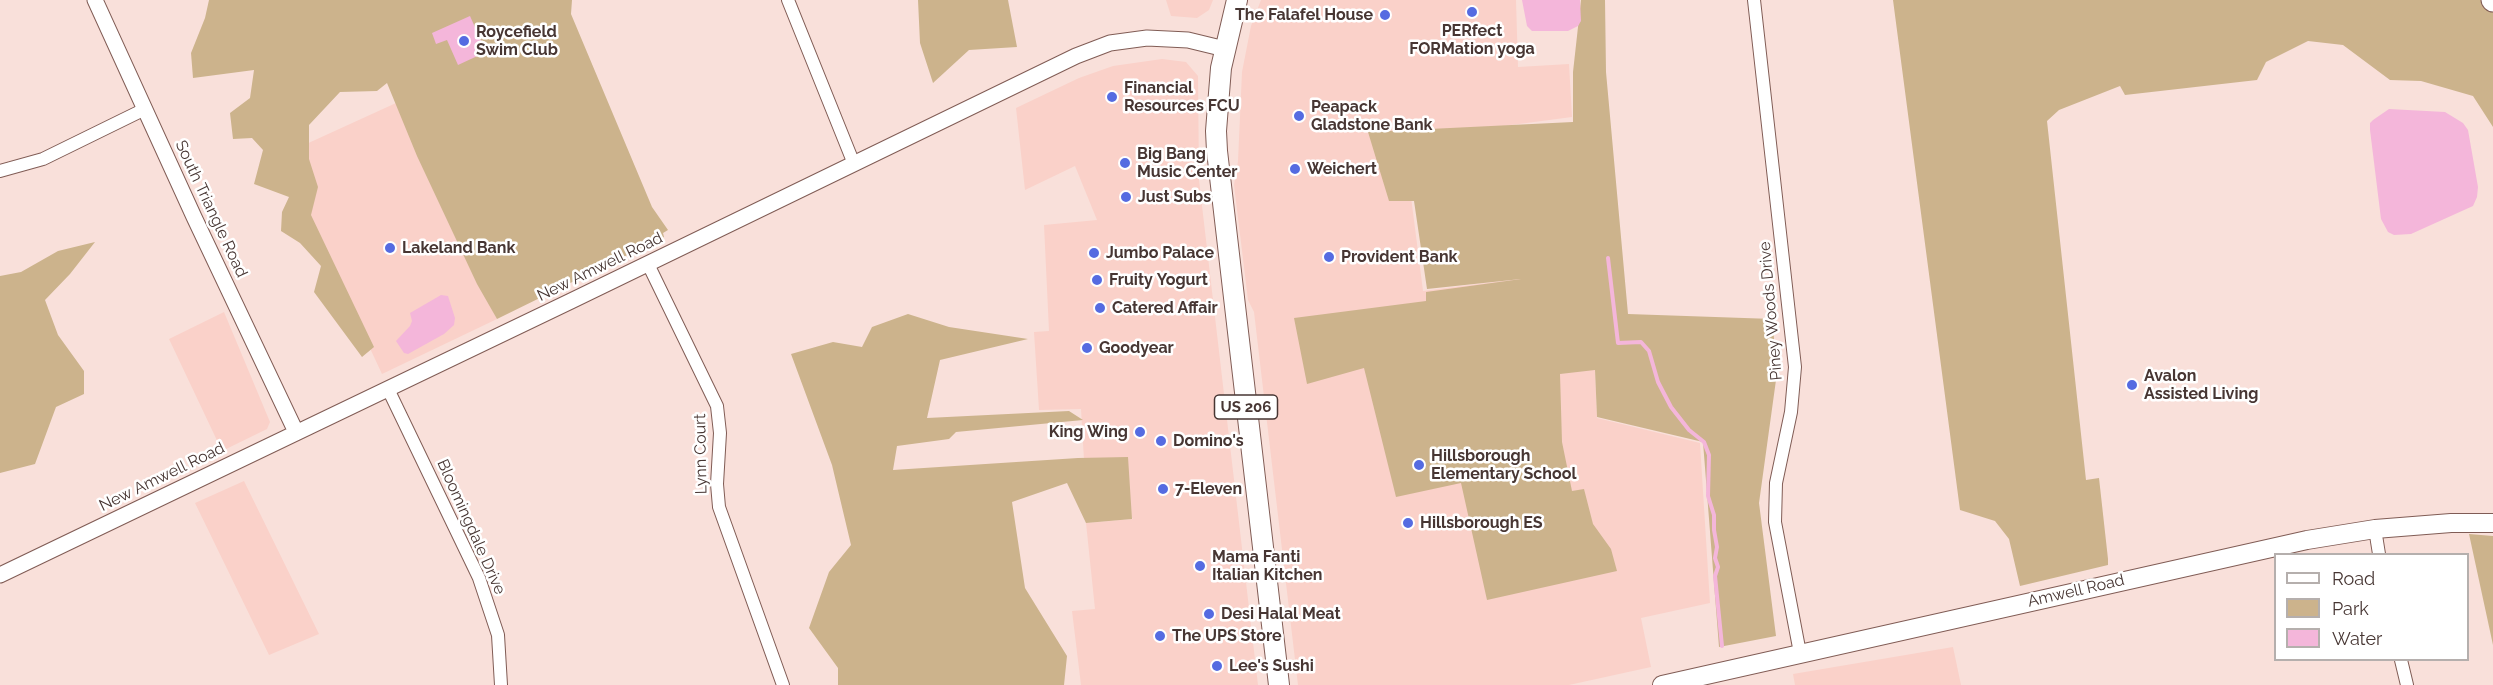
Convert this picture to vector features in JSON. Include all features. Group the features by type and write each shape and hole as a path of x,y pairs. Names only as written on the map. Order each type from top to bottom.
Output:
{"main road":[{"name":"US 206","path":"1237,0 1225,49 1216,131 1220,188 1279,685"},
{"name":"Amwell Road","path":"1662,685 2274,546 2375,529 2451,523 2493,523"}],"street":[{"name":"South Triangle Road","path":"95,0 296,432"},
{"path":"788,0 855,164"},
{"name":"Piney Woods Drive","path":"1754,0 1795,366 1791,412 1776,483 1775,522 1800,653"},
{"name":"New Amwell Road","path":"0,574 1098,47 1123,40 1167,38 1188,40 1225,49"},
{"path":"0,171 43,159 145,109"},
{"name":"Lynn Court","path":"648,264 717,406 720,433 717,484 720,507 783,685"},
{"name":"Bloomingdale Drive","path":"388,389 478,578 498,635 501,685"},
{"path":"2375,529 2379,553"},
{"path":"2401,661 2407,685"}],"shaded area":[{"path":"1166,0 1213,0 1209,10 1197,18 1171,16"},
{"path":"1261,0 1516,0 1518,67 1569,64 1572,117 1390,141 1411,197 1423,291 1582,271 1595,370 1597,418 1700,443 1710,603 1641,618 1651,667 1569,685 1298,685 1254,312 1248,300 1234,185 1238,161 1242,72 1251,26"},
{"path":"1162,59 1186,62 1198,76 1199,180 1258,685 1081,685 1072,611 1095,609 1086,523 1133,519 1084,460 1081,409 1039,410 1034,332 1049,331 1044,225 1097,220 1075,166 1025,190 1016,108 1079,78 1113,66"},
{"path":"396,103 497,319 382,374 280,156"},
{"path":"224,312 270,422 267,429 222,451 169,339"},
{"path":"244,481 319,634 269,655 195,503"},
{"path":"1953,647 1961,685 1795,685 1793,674"}],"green space":[{"path":"209,0 572,0 571,14 652,207 668,230 663,233 664,237 497,319 477,284 417,156 387,83 377,91 340,92 309,125 309,159 318,187 311,215 374,347 362,357 314,292 321,266 300,243 281,231 282,212 289,197 254,184 263,150 252,138 233,139 230,113 250,98 254,70 193,78 191,53 205,18"},
{"path":"918,0 1008,0 1017,47 969,50 933,83 920,43"},
{"path":"1581,0 1605,0 1606,72 1628,314 1773,319 1776,380 1759,503 1776,636 1719,647 1703,442 1597,417 1595,370 1560,374 1562,442 1572,491 1584,489 1593,524 1611,549 1617,571 1487,600 1461,483 1396,497 1364,368 1307,384 1294,318 1426,301 1426,292 1521,279 1427,289 1414,201 1389,201 1368,132 1573,122 1573,72"},
{"path":"1893,0 2493,0 2493,127 2473,96 2421,81 2390,80 2343,45 2308,41 2266,62 2257,80 2125,95 2120,86 2059,110 2047,121 2086,480 2099,478 2108,565 2020,586 2009,539 1995,521 1960,510"},
{"path":"95,242 70,274 45,300 58,335 84,371 84,394 56,407 35,464 0,473 0,276 21,272 58,251"},
{"path":"908,314 949,327 1028,339 940,360 927,418 1069,411 1083,420 956,432 949,439 897,446 893,470 1128,457 1132,519 1086,523 1067,483 1012,502 1025,588 1067,656 1064,685 838,685 838,668 809,628 829,572 851,545 832,465 791,354 833,342 862,347 872,327"},
{"path":"2469,534 2493,536 2493,645"}],"water":[{"path":"1522,0 1580,0 1581,21 1578,26 1568,31 1532,31 1527,26"},
{"name":"Roycefield Swim Club","path":"470,16 486,52 458,65 447,40 436,44 432,33"},
{"path":"2389,109 2445,112 2463,123 2468,130 2478,187 2473,206 2411,234 2394,235 2388,232 2381,219 2370,123"},
{"path":"441,295 448,296 455,318 454,325 444,334 408,354 404,353 396,341 410,326 412,321 410,313"}],"waterway":[{"path":"1608,258 1618,343 1641,342 1649,351 1658,382 1671,407 1689,430 1704,442 1709,455 1708,496 1714,515 1717,547 1715,558 1718,567 1715,576 1722,646"}],"place":[{"name":"PERfect FORMation yoga","path":"1472,12"},
{"name":"The Falafel House","path":"1385,15"},
{"name":"Roycefield Swim Club","path":"464,41"},
{"name":"Financial Resources FCU","path":"1112,97"},
{"name":"Peapack Gladstone Bank","path":"1299,116"},
{"name":"Big Bang Music Center","path":"1125,163"},
{"name":"Weichert","path":"1295,169"},
{"name":"Just Subs","path":"1126,197"},
{"name":"Lakeland Bank","path":"390,248"},
{"name":"Jumbo Palace","path":"1094,253"},
{"name":"Provident Bank","path":"1329,257"},
{"name":"Fruity Yogurt","path":"1097,280"},
{"name":"Catered Affair","path":"1100,308"},
{"name":"Goodyear","path":"1087,348"},
{"name":"Avalon Assisted Living","path":"2132,385"},
{"name":"King Wing","path":"1140,432"},
{"name":"Domino's","path":"1161,441"},
{"name":"Hillsborough Elementary School","path":"1419,465"},
{"name":"7-Eleven","path":"1163,489"},
{"name":"Hillsborough ES","path":"1408,523"},
{"name":"Mama Fanti Italian Kitchen","path":"1200,566"},
{"name":"Desi Halal Meat","path":"1209,614"},
{"name":"The UPS Store","path":"1160,636"},
{"name":"Lee's Sushi","path":"1217,666"}]}
